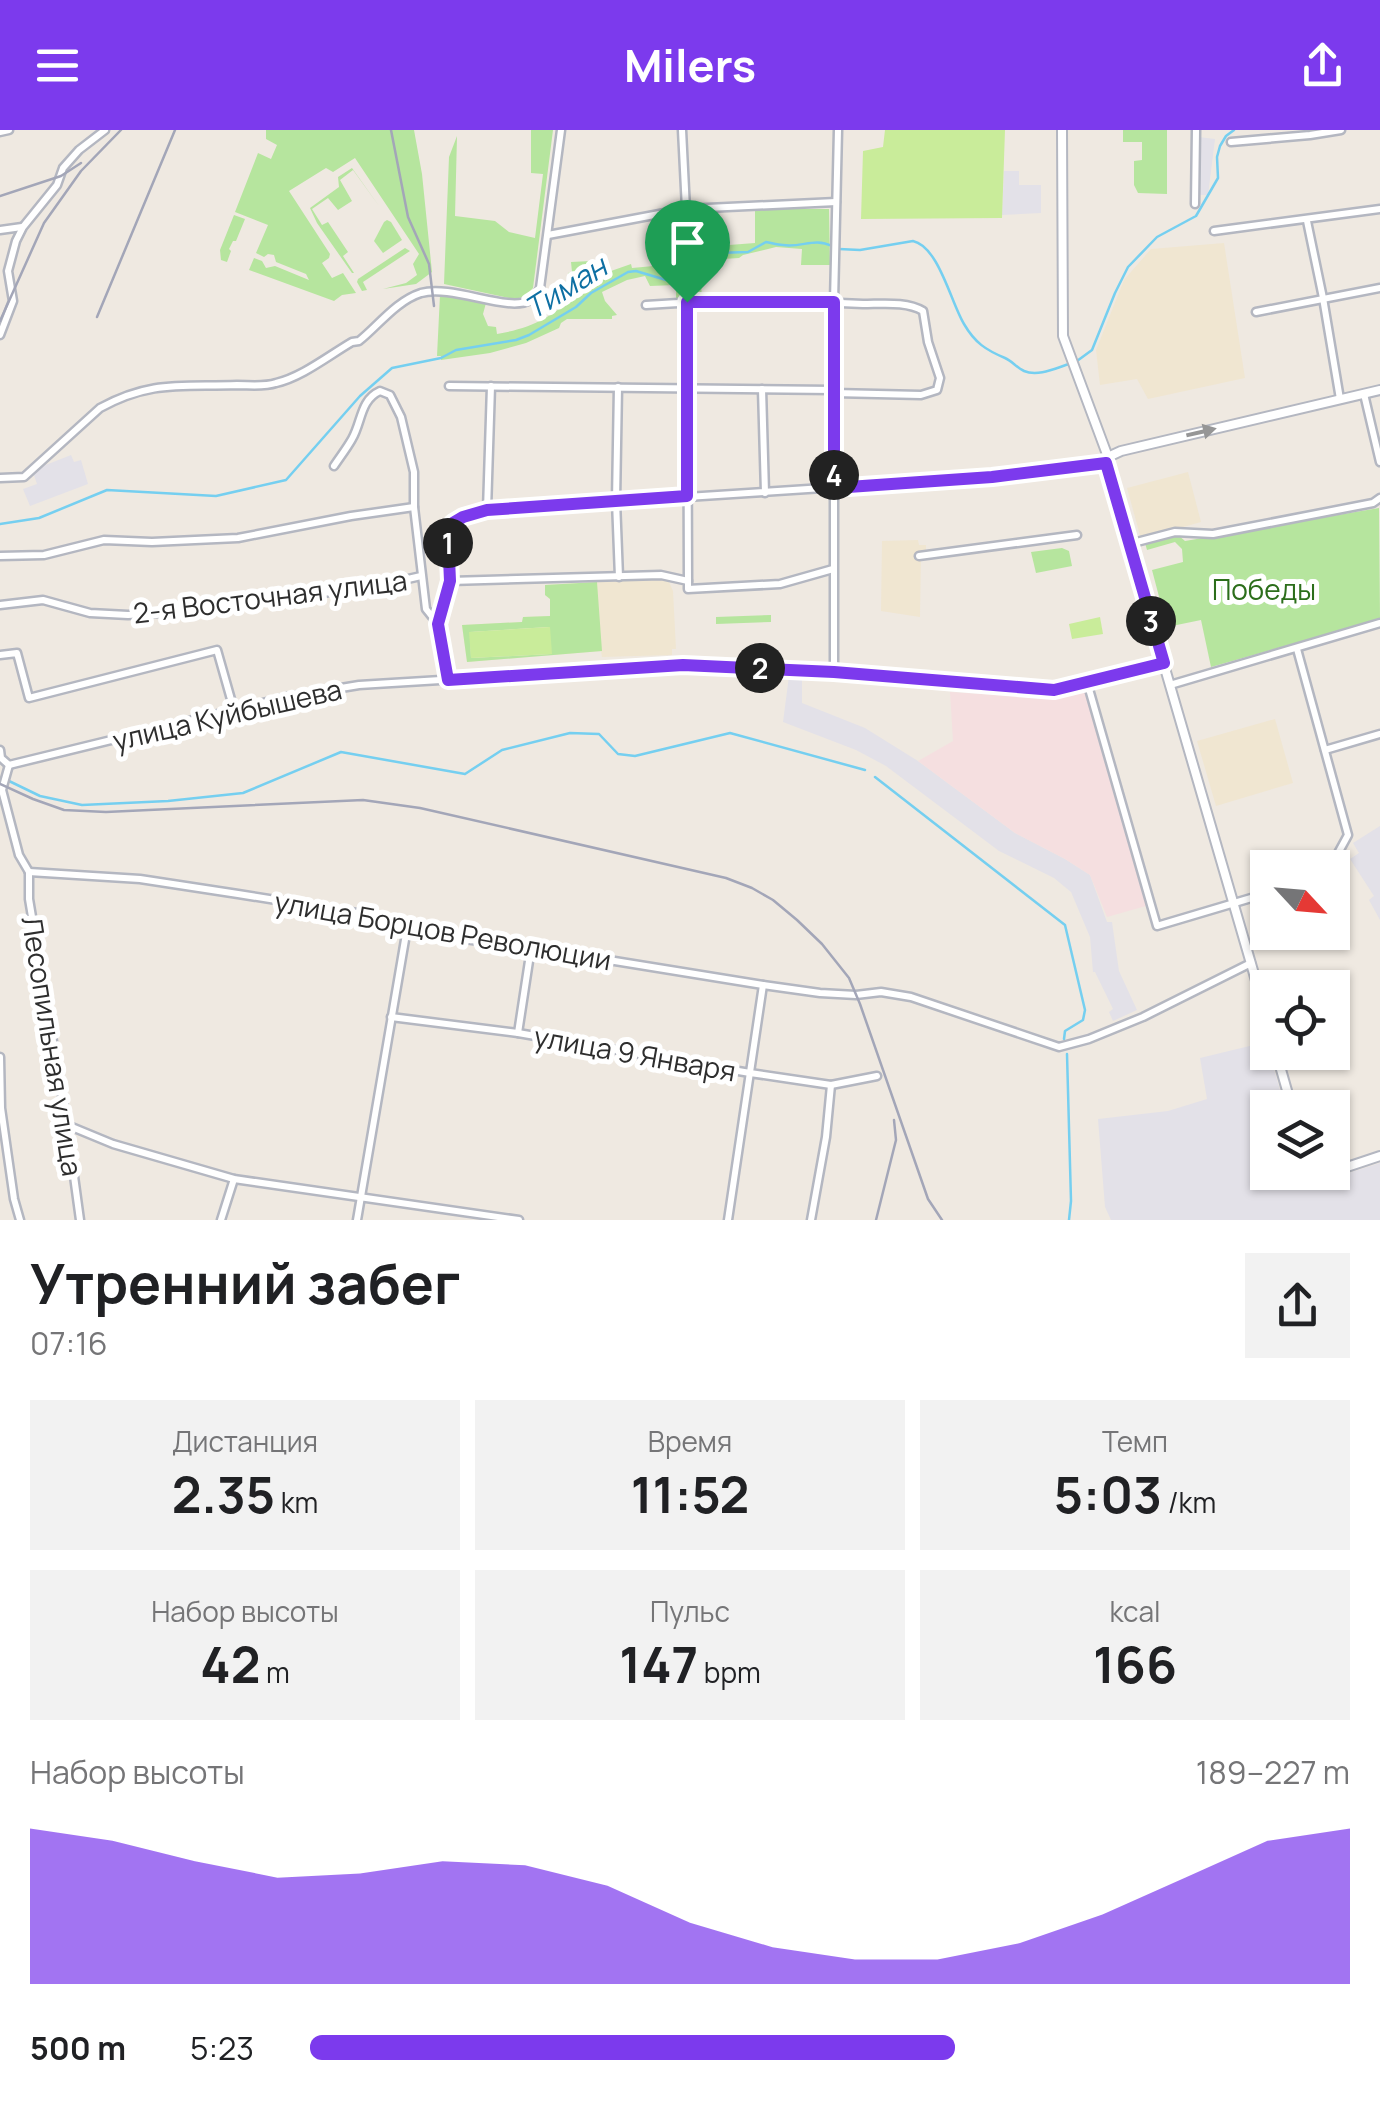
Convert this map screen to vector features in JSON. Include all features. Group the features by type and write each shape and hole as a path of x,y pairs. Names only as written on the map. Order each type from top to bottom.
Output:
{"street":[{"path":"0,132 9,130"},
{"path":"0,335 14,301 8,271 16,240 57,185 63,168 105,130"},
{"path":"0,478 24,478 112,401 147,388 172,385 279,383 358,342 404,301 421,294 438,291 515,303 530,300 540,288 561,130"},
{"path":"682,130 686,209"},
{"path":"834,672 834,242 838,130"},
{"path":"1062,130 1064,336 1107,460 1253,970"},
{"path":"1195,204 1196,130"},
{"path":"1231,142 1341,130"},
{"path":"548,234 686,209 836,202"},
{"path":"1214,231 1380,210"},
{"path":"1307,221 1340,399"},
{"path":"0,230 23,227"},
{"path":"0,290 10,283"},
{"path":"1256,312 1380,288"},
{"path":"687,302 688,589 780,584 833,569"},
{"path":"449,386 687,387 921,395 937,390 940,378 928,342 924,311 911,306 834,302 646,305"},
{"path":"487,510 492,386"},
{"path":"618,387 619,577"},
{"path":"762,389 765,494"},
{"path":"448,680 438,624 450,581 448,536 453,523 463,517 487,510 992,477 1107,460 1120,451 1380,390"},
{"path":"334,466 353,437 370,396 388,393 401,418 414,472 414,507 426,608 438,624"},
{"path":"1364,394 1380,462"},
{"path":"1128,544 1175,532 1214,534 1373,503 1380,498"},
{"path":"0,556 44,555 104,540 238,538 414,507"},
{"path":"919,556 1078,535"},
{"path":"450,581 661,574 688,581"},
{"name":"2-я Восточная улица","path":"0,605 43,600 108,615 205,610 421,576"},
{"path":"1170,685 1380,623"},
{"path":"1297,649 1348,835 1340,850"},
{"path":"0,655 16,654 29,698 217,650 234,710"},
{"name":"улица Куйбышева","path":"9,765 287,697 360,685 683,665 834,672 1054,690 1164,663"},
{"path":"1087,682 1157,926 1250,898"},
{"path":"1325,750 1380,734"},
{"path":"0,750 9,765"},
{"name":"Лесопильная улица","path":"9,765 2,790 19,855 30,872 29,898 80,1220"},
{"name":"улица Борцов Революции","path":"30,872 140,879 357,913 408,928 763,986 912,997 1058,1047 1089,1040 1251,962"},
{"path":"357,1220 408,928"},
{"path":"518,1033 531,948"},
{"path":"728,1220 763,986"},
{"name":"улица 9 Января","path":"391,1017 518,1033 830,1085 877,1076"},
{"path":"0,1056 1,1108 20,1220"},
{"path":"812,1220 826,1138 830,1085"},
{"path":"67,1125 113,1144 234,1179 520,1220"},
{"path":"1350,1166 1380,1156"},
{"path":"220,1220 234,1179"}],"shaded area":[{"path":"1198,137 1215,139 1208,195 1198,195"},
{"path":"1004,171 1019,171 1019,185 1041,185 1041,213 1002,215"},
{"path":"1224,243 1245,378 1148,399 1137,379 1100,385 1096,350 1124,280 1151,249"},
{"path":"71,455 74,462 81,460 88,484 30,506 23,489 37,484 33,472"},
{"path":"1188,472 1201,522 1141,539 1127,488"},
{"path":"918,540 919,545 926,545 926,552 921,553 920,617 881,611 882,541"},
{"path":"661,578 669,582 673,591 676,649 672,649 672,655 602,657 601,651 467,662 462,625 522,622 523,617 550,616 545,585"},
{"path":"789,676 802,676 802,703 865,728 918,761 1015,833 1090,875 1107,922 1112,922 1119,971 1137,1010 1113,1021 1109,1012 1113,1009 1093,972 1090,937 1071,892 1054,878 999,851 886,766 783,722"},
{"path":"1084,690 1146,906 1107,917 1090,875 1015,833 918,761 953,741 950,692 1047,698"},
{"path":"1275,719 1293,783 1216,806 1197,741"},
{"path":"1380,826 1380,920 1369,900 1374,896 1350,859 1359,853 1353,843"},
{"path":"1250,1046 1250,1070 1274,1070 1280,1090 1250,1090 1250,1190 1350,1190 1350,1173 1380,1163 1380,1220 1111,1220 1105,1207 1098,1119 1168,1111 1207,1099 1200,1058"}],"green space":[{"path":"266,130 414,130 432,272 416,284 383,289 406,283 417,275 413,264 419,254 355,158 333,172 326,168 289,191 330,254 322,263 332,278 343,273 356,293 334,301 249,270 254,258 266,268 275,266 309,280 306,274 276,262 274,255 264,257 256,253 268,225 235,212 258,153 271,159 277,145 266,139"},
{"path":"531,130 553,130 533,288 524,297 513,299 444,284 449,157 457,136 455,216 495,221 509,232 535,238 543,174 531,173"},
{"path":"885,130 1005,130 1002,218 861,219 863,151 883,147"},
{"path":"1123,130 1167,130 1167,194 1138,193 1134,161 1142,160 1142,142 1123,142"},
{"path":"352,168 379,206 353,170 340,180 352,201 338,210 328,198 312,209 322,225 328,222 348,252 343,256 354,273 310,208 339,187 338,177"},
{"path":"755,209 829,209 830,265 801,265 802,249 776,247 739,258 707,260 700,267 702,299 676,300 676,285 650,286 645,276 602,292 617,315 612,319 567,319 559,328 526,343 490,353 441,360 437,356 440,295 486,303 483,314 488,326 496,327 497,334 520,329 548,316 576,296 577,286 569,286 571,262 591,261 591,278 631,264 632,268 675,264 676,267 690,260 684,217 690,217 695,255 698,250 716,246 755,243"},
{"path":"234,215 245,219 229,249 227,262 221,260 220,250"},
{"path":"387,220 402,240 383,253 374,241"},
{"path":"405,248 410,251 363,282 367,290 362,291 358,279"},
{"name":"Победы","path":"1379,508 1380,619 1211,667 1201,620 1167,627 1152,570 1183,562 1182,549 1175,542 1147,550 1145,543 1178,535 1185,541"},
{"path":"1062,548 1069,551 1072,566 1036,573 1031,552"},
{"path":"597,582 602,651 467,662 462,625 522,622 523,617 550,616 545,585","holes":["549,627 551,654 471,658 470,632"]},
{"path":"771,615 771,622 716,624 716,617"},
{"path":"1100,617 1103,634 1072,639 1069,624"},
{"path":"550,627 552,654 471,658 469,632"}],"waterway":[{"name":"Тиман","path":"1077,361 1092,350 1128,267 1157,237 1196,216 1218,178 1220,146 1234,130"},
{"name":"Тиман","path":"839,249 860,250 913,241 922,245 937,264 964,324 981,345 1029,373 1069,364"},
{"name":"Тиман","path":"0,524 39,518 107,490 216,496 286,480 360,396 392,368 529,335 628,272 666,280 703,256 748,252 766,242 790,246 819,242 832,246"},
{"name":"Тиман","path":"9,781 40,796 82,805 168,801 243,793 341,752 465,774 502,750 570,733 599,734 618,754 635,756 730,733 865,770"},
{"path":"875,777 1065,925 1085,1010 1083,1020 1065,1031 1064,1039"},
{"path":"1067,1054 1069,1220"}],"railway":[{"path":"0,321 44,223 81,171 121,130"},
{"path":"97,317 175,130"},
{"path":"391,130 408,217 429,264 434,306"},
{"path":"0,196 61,176 81,163"},
{"path":"0,784 64,810 106,812 363,800 420,808 726,878 752,888 797,920 849,978 928,1199 942,1220"},
{"path":"876,1220 896,1140 894,1120"}],"route":[{"path":"687,302 834,302 834,488 992,477 1106,463 1164,663 1054,690 834,672 683,665 448,680 438,624 450,581 448,536 453,523 487,510 687,496 687,302"}]}
